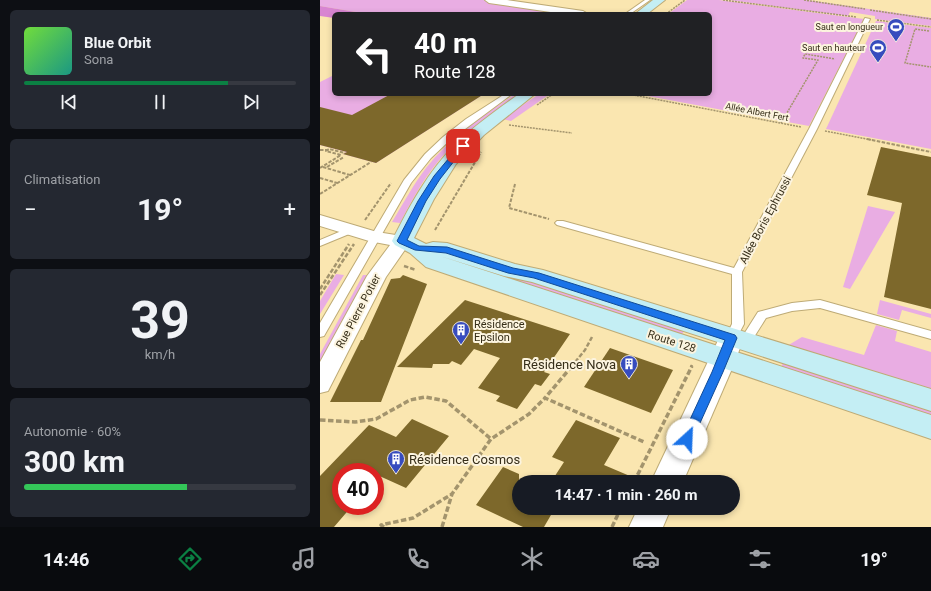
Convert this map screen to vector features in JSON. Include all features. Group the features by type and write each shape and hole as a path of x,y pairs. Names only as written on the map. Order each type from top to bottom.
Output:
{"main road":[{"path":"643,12 660,0"},
{"path":"652,12 669,0"},
{"path":"410,245 422,201 454,155 486,125 531,101"},
{"name":"Route 128","path":"410,245 434,262 931,400"},
{"name":"Route 128","path":"733,346 931,427"}],"street":[{"path":"489,0 570,12 581,10"},
{"path":"320,220 375,237 410,245"},
{"name":"Rue Pierre Potier","path":"320,384 377,276 410,245"},
{"path":"670,475 733,346"},
{"path":"646,527 652,515"}],"lane":[{"path":"630,12 648,0"},
{"name":"Allée Boris Ephrussi","path":"733,346 738,324 737,272 813,129 867,19"},
{"path":"320,333 407,182 428,156 446,139 469,121 506,96"},
{"path":"560,222 737,272"},
{"path":"320,243 351,230"},
{"path":"733,346 762,315 792,307 820,304 931,335"}],"path":[{"path":"669,12 685,0"},
{"path":"723,0 930,27"},
{"path":"930,27 929,31 915,29 905,64 931,67"},
{"path":"781,123 818,60 803,58 805,54 847,61"},
{"path":"531,101 547,96"},
{"name":"Allée Albert Fert","path":"639,96 931,152"},
{"path":"504,130 516,121"},
{"path":"486,125 510,125 572,133"},
{"path":"320,150 329,149 345,153"},
{"path":"321,167 341,155 326,151 327,150"},
{"path":"435,230 482,151"},
{"path":"326,167 344,157"},
{"path":"320,194 371,162"},
{"path":"321,167 350,174"},
{"path":"320,178 337,183"},
{"path":"515,184 509,208 560,222"},
{"path":"442,527 452,494 491,439 529,414 545,398 585,350 592,337"},
{"path":"637,475 693,363"},
{"path":"320,420 355,422 376,419 410,400 426,397 446,401 491,439"},
{"path":"545,398 644,442"},
{"path":"384,527 381,525 413,518 452,494"},
{"path":"612,527 618,515"}],"shaded area":[{"path":"320,0 491,0 560,12 356,12 320,6"},
{"path":"687,0 719,0 864,19 809,126 648,96 712,96 712,12 671,12"},
{"path":"728,0 807,0 931,18 931,26 875,19 875,16 850,12 848,16"},
{"path":"320,6 356,12 332,12 332,18 320,16"},
{"path":"876,21 931,28 931,149 826,129"},
{"path":"332,76 332,96 481,96 376,163 343,154 346,152 320,145 320,82"},
{"path":"512,96 518,96 474,127 452,146 428,174 400,223 392,222 417,181 435,157 456,137"},
{"path":"536,96 547,96 511,121 502,119"},
{"path":"868,206 895,212 850,289 843,287"},
{"path":"447,258 530,277 686,327 680,338 444,260"},
{"path":"336,274 344,275 320,314 320,301"},
{"path":"363,275 371,275 320,371 320,354"},
{"path":"880,300 931,314 931,318 902,310 899,320 877,314"},
{"path":"876,325 897,331 895,341 931,352 931,396 782,349 802,337 864,355"},
{"path":"784,359 931,406 931,420 780,371"}],"building":[{"path":"387,96 481,96 376,163 343,154 347,152 320,145 320,107 352,115"},
{"path":"881,147 931,157 931,309 884,297 902,203 867,195"},
{"path":"403,275 427,284 381,402 330,402 361,340 363,340 391,279 400,278"},
{"path":"465,300 570,334 544,372 550,374 541,386 535,384 517,409 496,401 500,396 478,388 500,358 474,349 461,365 452,361 449,364 433,364 432,368 397,367"},
{"name":"Résidence Nova","path":"610,348 673,370 651,413 584,387"},
{"name":"Résidence Cosmos","path":"412,419 449,436 406,488 384,478 384,463 332,463 369,425 396,437"},
{"path":"576,420 620,438 604,465 628,475 556,475 564,462 552,457"},
{"name":"Résidence Cosmos","path":"332,464 332,515 344,515 334,527 320,527 320,476"},
{"path":"503,467 519,474 512,475 512,515 551,515 544,527 523,527 476,505"}],"place":[{"name":"Saut en longueur","path":"896,42"},
{"name":"Saut en hauteur","path":"878,63"},
{"name":"Résidence Epsilon","path":"461,345"},
{"name":"Résidence Nova","path":"629,379"},
{"name":"Résidence Cosmos","path":"396,474"}],"route":[{"path":"463,146 454,155 422,201 402,241 418,248 447,250 512,271 535,275 731,338 718,372 687,439"}]}
